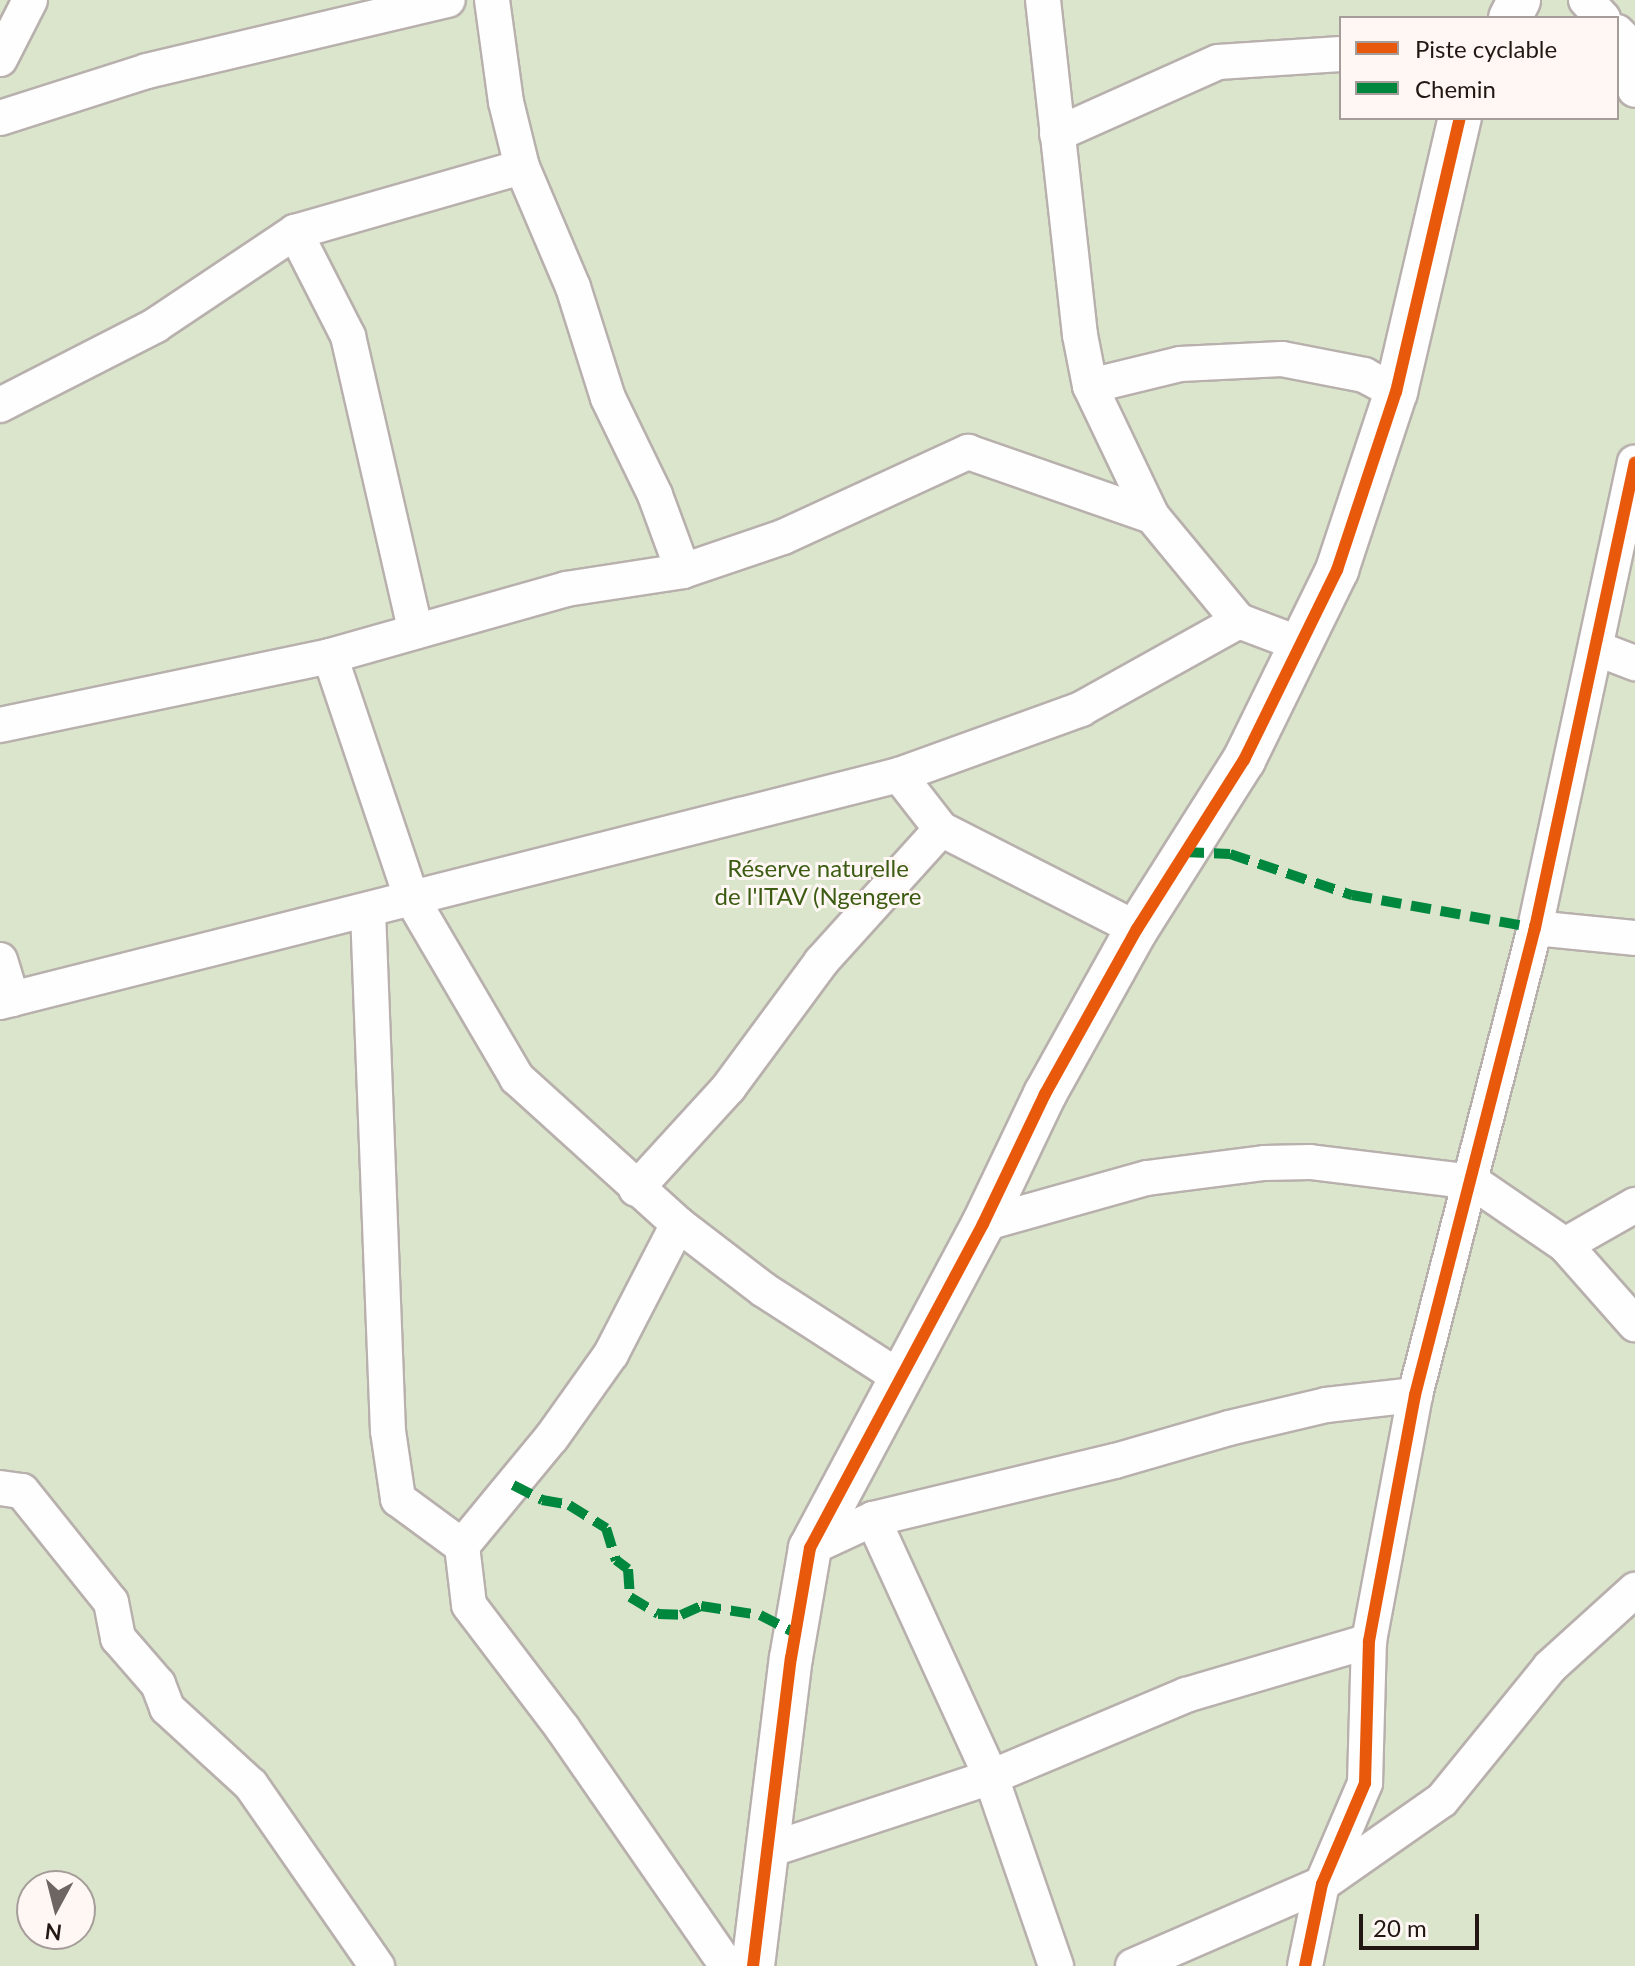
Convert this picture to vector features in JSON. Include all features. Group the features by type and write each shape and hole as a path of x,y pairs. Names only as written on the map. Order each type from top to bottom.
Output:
{"street":[{"path":"0,59 30,0"},
{"path":"0,118 147,71 448,0"},
{"path":"492,0 506,102 522,167 573,287 608,398 655,495 683,571"},
{"path":"1043,0 1090,386 1152,516 1239,621 1300,644"},
{"path":"1586,0 1601,16"},
{"path":"1627,40 1635,90"},
{"path":"1057,134 1218,62 1339,54"},
{"path":"753,1966 791,1658 810,1548 983,1224 1045,1094 1137,929 1244,760 1337,570 1396,392 1436,236 1454,121"},
{"path":"0,405 156,325 295,232 522,167"},
{"path":"295,232 348,336 415,629"},
{"path":"1090,386 1180,364 1282,359 1364,375 1396,392"},
{"path":"0,725 330,656 415,629 566,589 683,571 783,537 968,452 1152,516"},
{"path":"1305,1966 1322,1884 1365,1783 1369,1641 1415,1395 1473,1182 1535,928 1598,649 1635,463"},
{"path":"0,960 6,1000 899,775 1081,709 1239,621"},
{"path":"1598,649 1635,663"},
{"path":"330,656 412,899 517,1078 678,1224 764,1290 902,1379"},
{"path":"899,775 941,829 1137,929"},
{"path":"636,1189 729,1087 821,962 941,829"},
{"path":"368,911 388,1431 398,1499 462,1546"},
{"path":"1535,928 1635,938"},
{"path":"983,1224 1147,1178 1264,1163 1310,1162 1473,1182 1565,1245 1635,1324"},
{"path":"1565,1245 1635,1205"},
{"path":"678,1224 611,1354 552,1437 462,1546 469,1605 563,1729 727,1966"},
{"path":"810,1548 873,1519 1326,1405 1415,1395"},
{"path":"0,1488 22,1491 111,1602 118,1638 158,1684 167,1708 251,1785 377,1966"},
{"path":"873,1519 991,1777 1056,1966"},
{"path":"1133,1966 1322,1884 1442,1800 1550,1667 1635,1590"},
{"path":"769,1850 991,1777 1186,1695 1369,1641"}],"green space":[{"name":"Réserve naturelle de l'ITAV (Ngengere","path":"0,0 1635,0 1635,1966 0,1966"}],"marked path":[{"path":"1184,852 1230,854 1352,895 1535,928"},
{"path":"513,1485 542,1500 569,1505 606,1528 616,1560 628,1569 630,1597 658,1614 681,1615 701,1606 760,1615 795,1633"}],"cycle path":[{"path":"753,1966 791,1658 810,1548 983,1224 1045,1094 1137,929 1244,760 1337,570 1396,392 1460,120"},
{"path":"1305,1966 1322,1884 1365,1783 1369,1641 1415,1395 1535,928 1635,463"}]}
